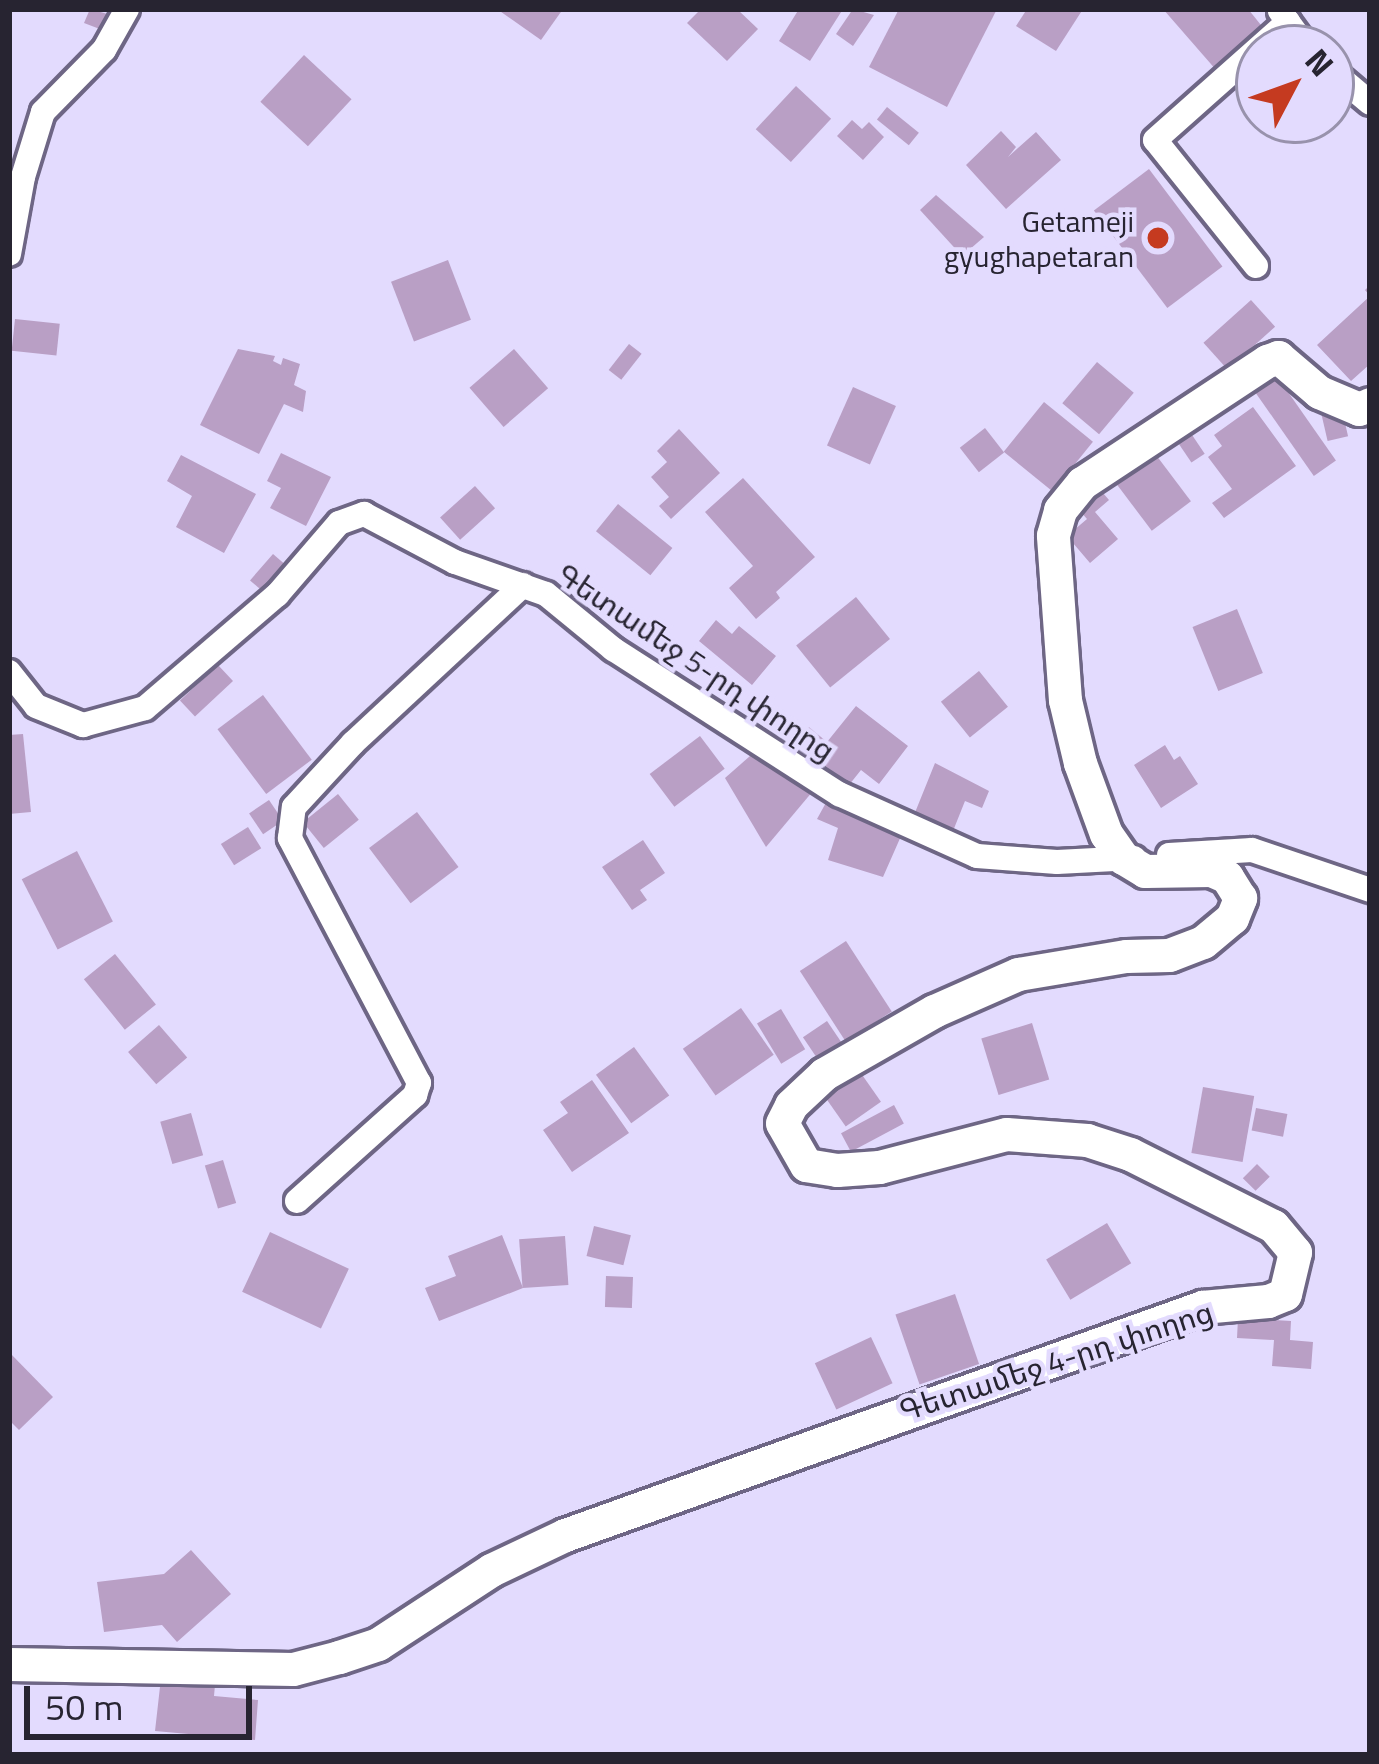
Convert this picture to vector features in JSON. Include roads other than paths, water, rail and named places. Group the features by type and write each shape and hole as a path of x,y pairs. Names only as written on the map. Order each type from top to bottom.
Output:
{"street":[{"path":"9,254 23,177 43,112 104,50 127,9"},
{"path":"1256,266 1156,140 1166,125 1283,16"},
{"path":"1123,858 1089,792 1065,700 1053,535 1060,510 1082,482 1278,357 1319,392 1359,409 1370,404"},
{"name":"Գետամեջ 5-րդ փողոց","path":"9,672 36,706 83,725 145,708 277,595 340,523 364,514 455,562 546,594 613,649 839,794 977,856 1057,862 1252,850 1370,890"},
{"path":"297,1201 415,1095 419,1082 290,838 294,807 353,742 523,585"},
{"name":"Գետամեջ 4-րդ փողոց","path":"9,1664 293,1669 339,1657 378,1644 491,1570 565,1535 1202,1307 1268,1301 1285,1294 1295,1252 1273,1226 1130,1154 1087,1141 1006,1134 879,1167 837,1170 806,1165 790,1145 782,1123 791,1105 824,1073 879,1039 1018,974 1126,956 1169,955 1203,942 1232,918 1240,898 1227,877 1211,869 1145,871 1123,858"}],"place":[{"name":"Getameji gyughapetaran","path":"1158,238"}]}
